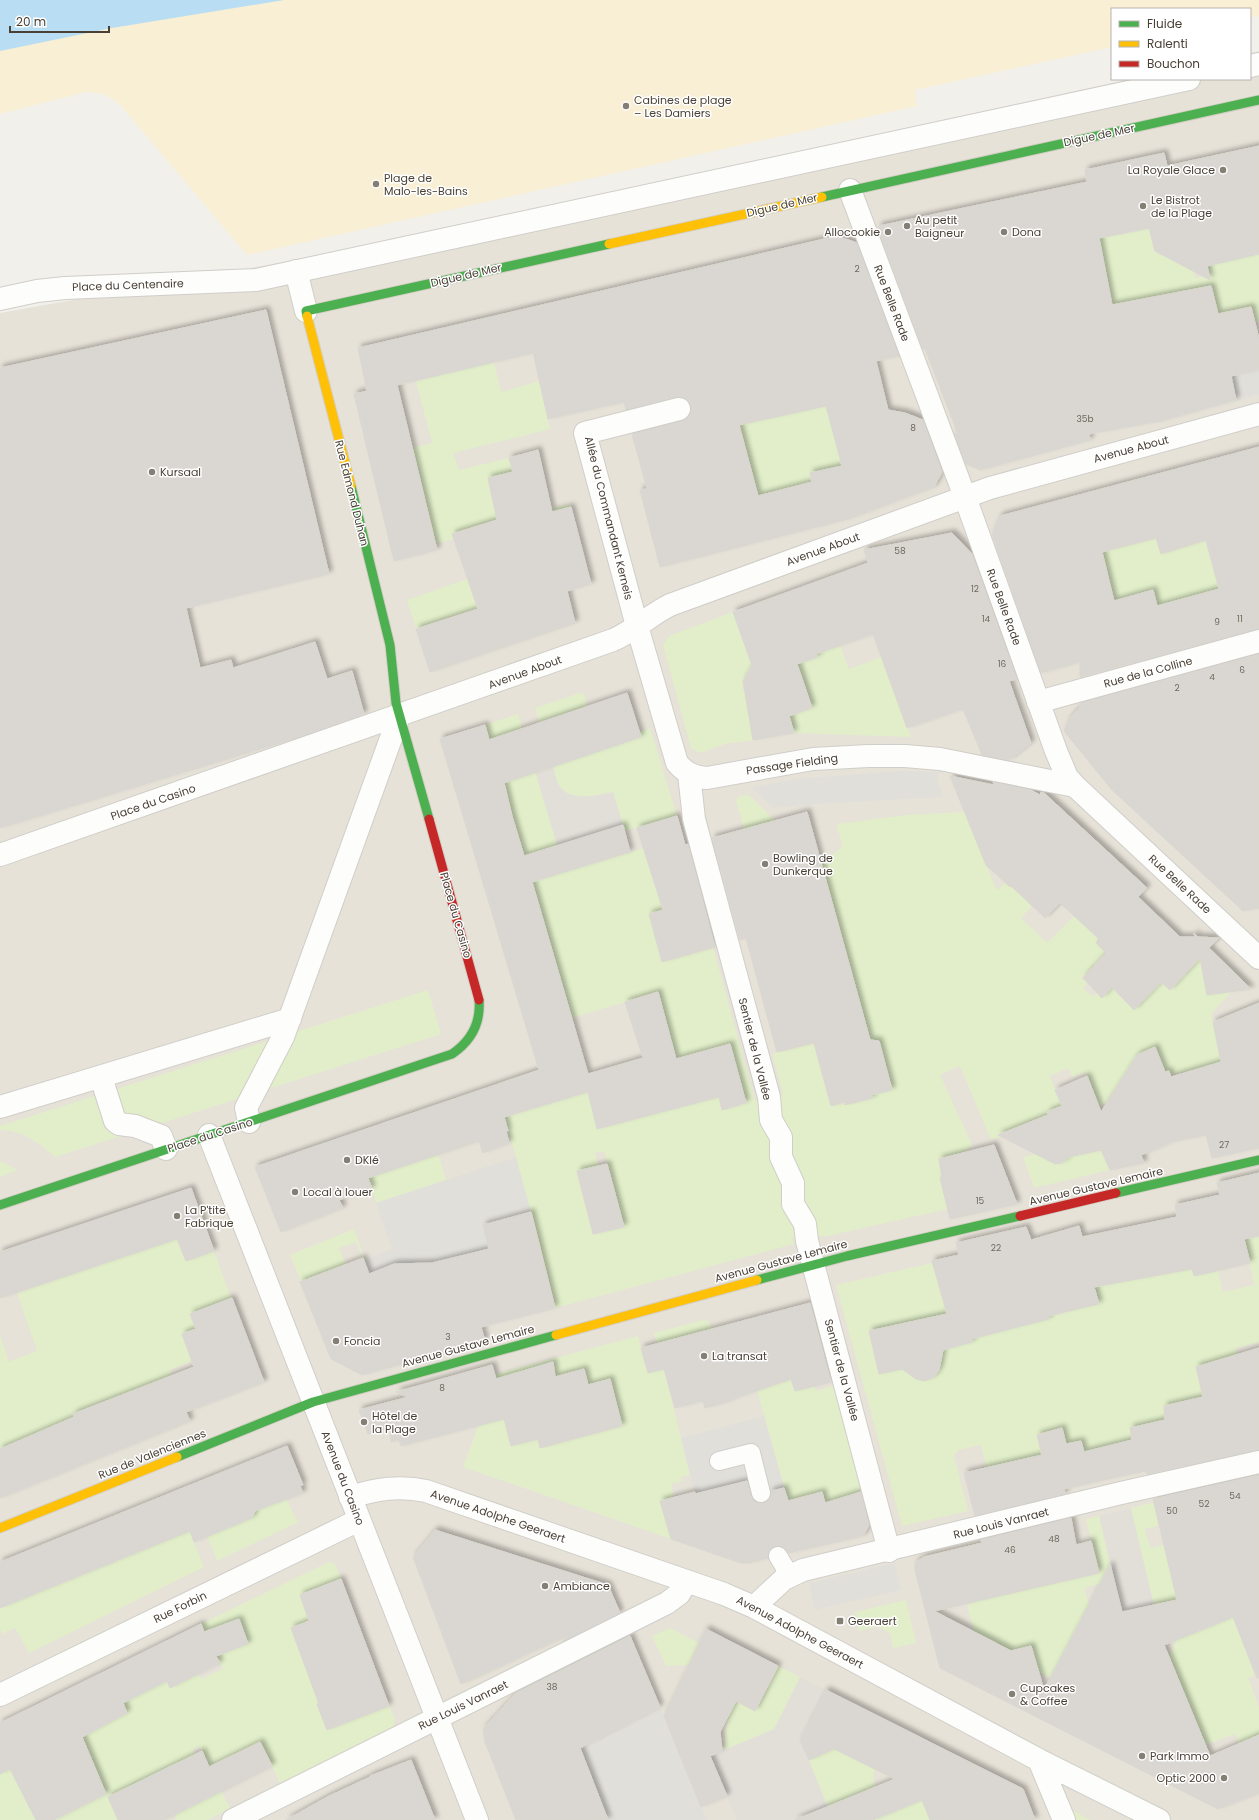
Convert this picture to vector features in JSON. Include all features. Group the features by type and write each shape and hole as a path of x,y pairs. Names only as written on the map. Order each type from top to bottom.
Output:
{"street":[{"path":"296,271 1184,80"},
{"name":"Digue de Mer","path":"306,311 1259,100"},
{"name":"Rue Belle Rade","path":"850,190 965,497 1059,760 1067,777 1075,786 1249,937 1259,958"},
{"name":"Place du Centenaire","path":"0,298 37,291 65,288 256,280 296,271"},
{"name":"Rue Edmond Duhan","path":"296,271 386,626 390,645 394,691 399,716"},
{"name":"Allée du Commandant Kerneis","path":"637,626 585,434 679,409"},
{"name":"Avenue About","path":"399,716 608,642 622,636 656,612 670,605 990,488 1259,414"},
{"path":"637,626 677,763 689,774"},
{"name":"Rue de la Colline","path":"1038,702 1259,641"},
{"path":"250,1122 246,1108 255,1093 286,1028 399,716"},
{"name":"Place du Casino","path":"0,855 399,716 478,994 480,1011 476,1029 469,1042 452,1054 0,1205"},
{"name":"Passage Fielding","path":"689,774 707,778 813,759 868,756 905,756 940,759 1075,786"},
{"name":"Sentier de la Vallée","path":"689,774 694,819 768,1097 771,1120 781,1137 781,1157 793,1183 793,1204 805,1224 807,1241 889,1551"},
{"path":"0,1107 104,1085 286,1028"},
{"path":"104,1085 115,1121 119,1124 142,1129 161,1136 166,1150"},
{"name":"Avenue du Casino","path":"209,1135 477,1820"},
{"name":"Avenue Gustave Lemaire","path":"313,1402 874,1249 1259,1160"},
{"name":"Rue de Valenciennes","path":"0,1528 313,1402"},
{"name":"Rue Louis Vanraet","path":"754,1607 772,1589 790,1576 803,1570 889,1551 1121,1493 1259,1462"},
{"name":"Avenue Adolphe Geeraert","path":"350,1497 388,1488 408,1488 426,1491 724,1594 754,1607 1039,1760 1159,1820"},
{"name":"Rue Forbin","path":"0,1695 359,1520"},
{"name":"Rue Louis Vanraet","path":"233,1820 667,1603 679,1594 687,1582"},
{"path":"1039,1760 1064,1820"}],"lane":[{"path":"719,1461 750,1453 761,1493"},
{"path":"778,1556 790,1576"}],"shaded area":[{"path":"1259,51 1259,1820 0,1820 0,313 350,250 1125,80 1251,80 1251,53"},
{"path":"1259,370 1259,394 1236,401 1231,375"},
{"path":"553,767 559,786 572,795 584,796 613,791 623,825 557,845 535,773"},
{"path":"898,771 943,772 938,774 937,778 942,797 816,804 774,808 750,787 797,779"},
{"path":"516,1157 531,1212 489,1249 353,1280 348,1267 392,1249 376,1203"},
{"path":"764,1416 784,1488 767,1492 749,1481 719,1488 699,1509 681,1438"},
{"path":"1131,1508 1156,1615 1087,1671 1121,1609 1099,1516"},
{"path":"895,1563 901,1590 815,1610 809,1583"},
{"path":"800,1677 826,1690 800,1741 828,1806 799,1817 800,1820 737,1820 710,1756 774,1729"},
{"path":"660,1707 707,1820 608,1820 604,1810 595,1814 583,1787 594,1781 580,1748"}],"green space":[{"path":"1149,229 1154,251 1157,252 1184,246 1187,243 1195,278 1209,275 1207,266 1259,254 1259,321 1255,322 1251,307 1217,314 1211,286 1113,305 1099,238"},
{"path":"580,342 588,379 541,390 550,429 453,453 459,470 509,458 513,472 488,479 497,522 570,504 571,507 528,519 524,593 416,629 407,600 496,569 452,535 454,539 435,544 412,448 432,443 416,381 494,362 501,392 539,381 532,353"},
{"path":"826,372 847,487 812,482 758,496 739,425 781,416 774,391"},
{"path":"1204,536 1219,590 1158,607 1153,590 1115,600 1101,549 1156,538 1159,548 1173,545 1175,550 1192,544"},
{"path":"733,612 751,665 758,663 747,675 743,686 743,690 746,691 758,714 749,715 753,740 725,744 700,753 691,748 663,645 669,636"},
{"path":"839,642 849,669 882,657 911,737 794,733 789,716 812,708 794,657 810,660 817,657 815,650"},
{"path":"583,692 587,706 539,722 535,708"},
{"path":"518,714 565,872 644,848 665,909 649,914 658,944 713,947 755,1101 764,1099 795,1215 796,1237 792,1238 794,1244 555,1308 516,1157 503,1115 565,1080 719,1097 722,1110 746,1103 730,1044 667,1061 670,1038 660,1002 625,1002 572,1018 485,725","holes":["604,1151 624,1227 594,1234 577,1172 598,1166 595,1153"]},
{"path":"650,728 677,816 625,831 613,792 592,796 576,796 564,791 559,785 553,767 641,737 639,732"},
{"path":"749,795 776,821 744,829 736,800 740,796"},
{"path":"964,812 997,891 1005,883 1010,887 1014,883 1054,882 1021,918 1047,943 1074,916 1103,934 1096,943 1106,953 1082,978 1087,983 1083,988 1093,997 1097,993 1102,997 1111,988 1131,1007 1138,1006 1161,982 1171,990 1209,948 1243,979 1211,1014 1227,1085 1199,1074 1197,1069 1170,1075 1169,1071 1165,1072 1154,1048 1137,1055 1140,1064 1118,1098 1099,1106 1085,1072 1072,1077 1068,1068 1050,1076 1062,1106 1047,1112 1049,1116 1028,1123 1028,1125 991,1140 960,1066 940,1075 972,1145 967,1149 968,1151 939,1159 948,1209 823,1237 814,1236 772,1096 783,1093 772,1054 795,1047 863,1016 821,864 842,847 837,824 907,815","holes":["849,1035 879,1041 891,1090 871,1095 872,1098 846,1105 845,1102 831,1106 814,1045"]},
{"path":"428,990 441,1034 55,1157 30,1138 16,1132 0,1130 0,1126"},
{"path":"1101,1150 1110,1170 1034,1188 1023,1157 1043,1153 1047,1161 1057,1164 1068,1155"},
{"path":"438,1154 446,1180 376,1203 368,1178"},
{"path":"0,1162 5,1163 17,1170 0,1177"},
{"path":"354,1229 365,1260 348,1267 363,1258 356,1242 339,1248 346,1265 301,1282 290,1255"},
{"path":"186,1236 180,1246 185,1261 214,1251 231,1298 190,1314 196,1329 182,1334 192,1361 170,1370 172,1376 109,1406 106,1400 73,1414 77,1425 37,1433 0,1449 0,1335 9,1362 37,1351 17,1293"},
{"path":"1259,1236 1259,1342 1236,1348 1237,1357 1206,1398 1164,1406 1165,1420 1130,1428 1132,1439 1084,1452 1081,1441 1066,1444 1062,1429 1042,1455 987,1468 981,1445 958,1450 954,1456 968,1511 902,1526 836,1285 932,1263 939,1286 955,1283 989,1335 1049,1319 1046,1308 1098,1304 1093,1282 1128,1281 1162,1275 1190,1260 1194,1276 1218,1271 1223,1292 1254,1285 1244,1239"},
{"path":"703,1320 708,1321 713,1329 657,1344 654,1333"},
{"path":"638,1336 648,1373 664,1369 690,1475 681,1477 681,1482 671,1484 674,1498 660,1502 671,1539 463,1467 478,1426 504,1419 538,1439 540,1448 622,1426 609,1380 588,1385 584,1369 555,1377 555,1375 500,1391 495,1374"},
{"path":"791,1380 795,1391 814,1386 816,1391 833,1386 862,1492 825,1503 822,1492 788,1501 757,1390"},
{"path":"1246,1481 1249,1493 1157,1515 1159,1526 1145,1529 1150,1548 1164,1545 1167,1555 1213,1544 1217,1559 1232,1555 1229,1540 1259,1533 1259,1579 1243,1584 1259,1627 1240,1634 1255,1675 1248,1678 1259,1707 1259,1735 1255,1737 1259,1747 1259,1793 1235,1734 1205,1745 1168,1657 1181,1631 1192,1626 1195,1633 1241,1614 1233,1596 1228,1597 1224,1589 1154,1605 1131,1508"},
{"path":"286,1499 298,1522 217,1561 207,1536 194,1542 204,1567 29,1653 15,1628 2,1634 0,1628 0,1608 203,1526 231,1527 252,1518 254,1512 252,1505"},
{"path":"1099,1516 1114,1580 1084,1588 1090,1607 1052,1679 1033,1669 1036,1663 1031,1646 1020,1649 1017,1655 976,1639 967,1605 971,1604 969,1594 1096,1560 1086,1519"},
{"path":"329,1562 335,1564 341,1579 300,1595 309,1621 291,1628 300,1653 338,1696 317,1705 327,1730 389,1706 395,1720 393,1727 280,1783 260,1742 209,1767 199,1746 193,1749 195,1755 108,1797 118,1820 0,1820 0,1774 44,1756 127,1713 123,1703 167,1681 171,1688 198,1674 201,1679 223,1669 201,1624"},
{"path":"906,1600 916,1643 893,1648 890,1633 877,1626 859,1631 855,1612"},
{"path":"670,1628 699,1643 689,1665 666,1666 652,1636"},
{"path":"778,1666 800,1677 774,1729 724,1750 728,1716 736,1702 755,1711"},
{"path":"825,1744 875,1769 873,1777 875,1787 851,1796 855,1807 833,1820 809,1760 819,1756"},
{"path":"221,1791 230,1808 208,1820 176,1820 174,1815"},
{"path":"922,1800 930,1820 873,1820"},
{"path":"1074,1811 1090,1820 1075,1820"}],"sand":[{"name":"Plage de Malo-les-Bains","path":"0,0 1259,0 1259,16 1251,18 1251,8 1111,8 1111,47 915,90 917,106 247,255 122,107 110,97 97,93 86,92 0,114"}],"water":[{"path":"0,0 284,0 112,28 0,51"}],"building":[{"path":"1259,146 1259,254 1207,266 1210,280 1155,251 1149,228 1099,238 1112,305 1211,286 1218,314 1251,307 1259,339 1259,370 1231,376 1236,400 1161,421 1089,434 1090,440 980,470 966,464 954,433 958,434 925,349 923,349 878,229 879,226 1087,182 1085,170 1164,153 1167,166"},
{"path":"837,236 857,243 899,356 876,361 888,410 905,413 923,420 942,472 934,487 848,519 660,567 640,490 647,489 632,434 682,421 687,418 691,412 691,406 683,397 676,397 626,410 624,402 548,419 533,353 397,385 437,550 394,561 354,394 367,391 358,348","holes":["826,406 842,466 810,473 812,482 758,496 739,425"]},
{"name":"Kursaal","path":"266,310 329,574 186,608 200,668 231,660 233,668 315,642 327,679 352,671 364,714 306,735 0,828 0,368"},
{"path":"1259,447 1259,629 1080,677 1080,662 1041,673 992,534 1000,516","holes":["1156,538 1161,554 1206,540 1219,589 1157,606 1153,590 1114,601 1102,552"]},
{"path":"538,450 552,512 571,507 591,584 567,591 575,623 430,672 416,629 478,609 452,534 497,520 488,478 513,472 509,458"},
{"path":"952,533 972,554 1017,679 1009,681 1031,743 1009,760 982,755 963,709 907,728 873,634 816,654 818,657 797,664 812,708 789,716 794,733 753,740 743,681 752,665 733,612 868,563 864,550"},
{"path":"1259,654 1259,908 1243,911 1112,790 1064,731 1069,719 1080,707 1080,703"},
{"path":"627,693 641,737 504,783 512,816 524,856 623,825 630,852 532,882 588,1074 643,1058 625,1002 658,992 676,1059 730,1044 746,1103 722,1110 719,1097 597,1129 588,1092 504,1117 508,1131 506,1131 509,1143 483,1153 479,1141 368,1178 372,1189 339,1200 343,1208 281,1232 255,1167 539,1070 440,739 485,725 489,740"},
{"path":"950,776 994,785 993,782 1031,790 1040,795 1041,792 1044,793 1147,888 1138,897 1180,937 1195,937 1194,933 1198,937 1219,938 1209,948 1251,989 1207,995 1200,958 1170,990 1161,982 1134,1010 1112,987 1102,998 1083,978 1106,953 1096,943 1099,939 1060,903 1045,918 986,865"},
{"path":"807,812 870,1040 879,1041 892,1090 871,1095 873,1098 845,1105 845,1102 831,1106 814,1043 777,1052 746,938 740,940 712,838"},
{"path":"677,816 685,845 688,844 715,947 662,962 649,914 663,910 637,828"},
{"path":"1259,1003 1259,1148 1212,1158 1206,1135 1172,1142 1141,1155 1144,1163 1110,1170 1101,1150 1069,1157 1062,1163 1055,1164 998,1135 1048,1115 1047,1112 1062,1106 1055,1090 1087,1076 1101,1112 1137,1055 1155,1047 1165,1072 1169,1071 1171,1077 1221,1062 1213,1022"},
{"path":"994,1145 1017,1204 950,1219 940,1178 942,1177 939,1159"},
{"path":"607,1164 624,1227 593,1234 577,1171"},
{"path":"1259,1173 1259,1236 1244,1239 1250,1263 1194,1276 1192,1269 1094,1287 1099,1304 1048,1316 1049,1319 971,1339 973,1342 943,1350 939,1370 934,1377 930,1379 924,1381 916,1379 902,1369 879,1374 869,1331 947,1314 932,1261 959,1255 956,1243 1026,1227 1031,1240 1079,1226 1082,1237 1177,1217 1175,1205 1220,1195 1217,1183"},
{"path":"191,1188 214,1251 186,1261 177,1239 0,1298 0,1252"},
{"path":"531,1212 555,1308 481,1327 485,1341 362,1375 331,1359 300,1282 363,1258 369,1274 394,1264 432,1263 489,1249 483,1225"},
{"path":"232,1298 264,1382 186,1412 190,1421 0,1498 0,1449 74,1417 73,1414 194,1367 182,1334 196,1329 190,1314"},
{"path":"810,1303 831,1382 795,1391 791,1379 730,1401 705,1408 703,1401 675,1408 664,1369 648,1373 641,1348"},
{"path":"1259,1348 1259,1450 1147,1474 1146,1471 1064,1489 1065,1494 975,1516 964,1473 1042,1455 1037,1435 1062,1428 1066,1444 1081,1441 1084,1452 1132,1440 1130,1428 1165,1420 1164,1406 1203,1397 1196,1367"},
{"path":"553,1362 555,1377 584,1369 588,1385 610,1379 622,1426 540,1448 538,1439 511,1446 504,1419 401,1446 399,1440 391,1442 390,1428 368,1434 359,1410 408,1397 396,1392 492,1365 496,1379"},
{"path":"287,1446 303,1485 300,1486 303,1493 255,1511 252,1518 194,1542 190,1531 0,1608 0,1562"},
{"path":"1259,1475 1259,1678 1257,1678 1233,1617 1164,1645 1210,1756 1259,1735 1259,1793 1218,1809 940,1668 915,1570 915,1563 924,1557 982,1543 981,1540 1071,1518 1076,1545 1091,1541 1099,1573 934,1611 1011,1651 1031,1646 1044,1690 1110,1564 1122,1612 1177,1600 1153,1499"},
{"path":"747,1481 751,1496 754,1501 758,1503 764,1503 769,1500 771,1491 784,1488 788,1501 822,1492 825,1503 861,1492 869,1525 863,1536 789,1553 783,1547 777,1546 769,1551 768,1558 748,1563 741,1563 671,1539 660,1501"},
{"path":"435,1530 608,1585 620,1613 562,1642 568,1635 461,1684 413,1557"},
{"path":"341,1579 389,1706 327,1730 291,1628 309,1621 300,1595"},
{"path":"239,1619 248,1644 216,1656 220,1663 170,1688 167,1681 123,1703 127,1713 82,1737 106,1794 54,1820 36,1820 10,1769 0,1774 0,1723 201,1624 204,1632"},
{"path":"706,1629 778,1666 755,1711 736,1701 720,1732 722,1751 710,1756 727,1796 701,1807 664,1716"},
{"path":"630,1636 660,1707 580,1748 608,1820 516,1820 485,1742 483,1729 516,1693"},
{"path":"826,1690 1023,1789 1035,1820 930,1820 922,1800 873,1820 795,1820 895,1779 834,1749 809,1760 800,1741"},
{"path":"260,1742 272,1766 164,1820 118,1820 108,1797 202,1751 209,1767"},
{"path":"411,1760 435,1820 286,1820 329,1796 370,1776"}],"traffic: fast":[{"path":"822,197 1259,100"},
{"path":"307,316 306,311 609,244"},
{"path":"351,486 390,645 396,703 429,819"},
{"path":"0,1205 452,1054 465,1043 473,1031 478,1017 479,1000"},
{"path":"1116,1193 1259,1160"},
{"path":"757,1280 847,1256 1020,1216"},
{"path":"177,1457 313,1402 556,1335"}],"traffic: slow":[{"path":"609,244 822,197"},
{"path":"307,316 351,486"},
{"path":"556,1335 757,1280"},
{"path":"0,1528 177,1457"}],"traffic: jam":[{"path":"429,819 479,1000"},
{"path":"1020,1216 1116,1193"}],"place":[{"name":"Cabines de plage – Les Damiers","path":"626,106"},
{"name":"La Royale Glace","path":"1223,170"},
{"name":"Plage de Malo-les-Bains","path":"376,184"},
{"name":"Le Bistrot de la Plage","path":"1143,206"},
{"name":"Au petit Baigneur","path":"907,226"},
{"name":"Allocookie","path":"888,232"},
{"name":"Dona","path":"1004,232"},
{"name":"Kursaal","path":"152,472"},
{"name":"Bowling de Dunkerque","path":"765,864"},
{"name":"DKlé","path":"347,1160"},
{"name":"Local à louer","path":"295,1192"},
{"name":"La P'tite Fabrique","path":"177,1216"},
{"name":"Foncia","path":"336,1341"},
{"name":"La transat","path":"704,1356"},
{"name":"Hôtel de la Plage","path":"364,1422"},
{"name":"Ambiance","path":"545,1586"},
{"name":"Geeraert","path":"840,1621"},
{"name":"Cupcakes & Coffee","path":"1012,1694"},
{"name":"Park Immo","path":"1142,1756"},
{"name":"Optic 2000","path":"1224,1778"}]}
